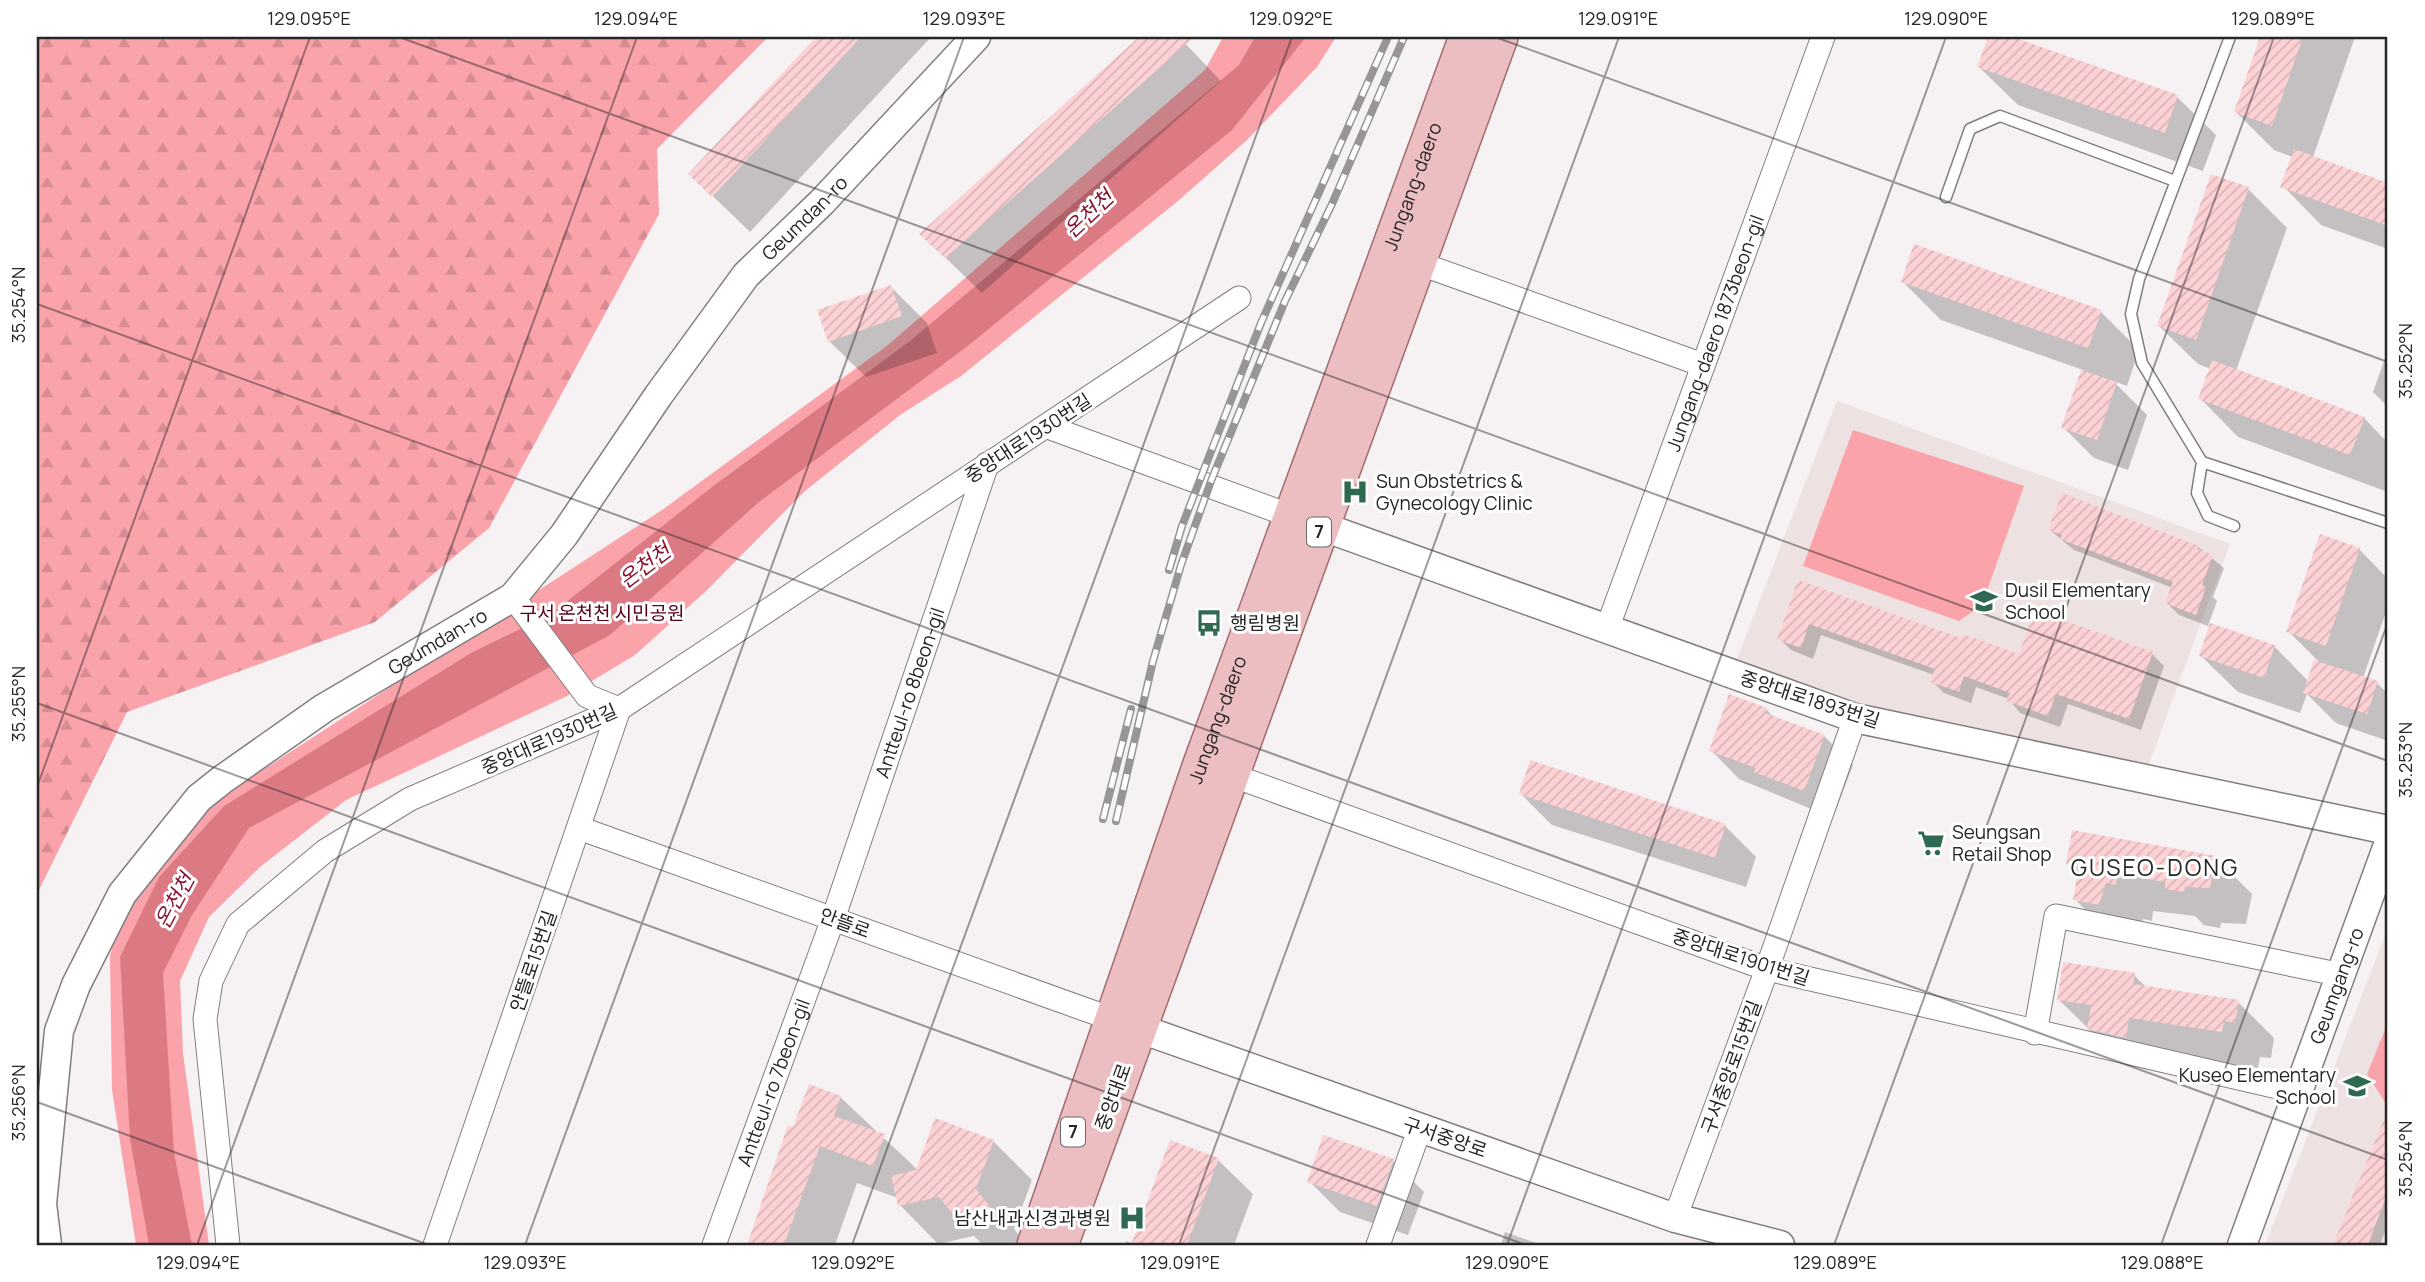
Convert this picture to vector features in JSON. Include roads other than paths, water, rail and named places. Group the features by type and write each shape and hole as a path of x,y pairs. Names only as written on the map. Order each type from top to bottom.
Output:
{"main road":[{"name":"Jungang-daero","path":"1035,1245 1125,1024 1306,521 1467,37"},
{"name":"Jungang-daero","path":"1306,521 1418,263 1500,37"},
{"name":"중앙대로","path":"1060,1245 1125,1024"}],"street":[{"name":"Geumdan-ro","path":"47,1245 42,1204 59,1031 76,985 122,894 200,798 223,779 324,708 520,606 564,535 658,396 746,275 822,202 976,37"},
{"name":"Jungang-daero 1873beon-gil","path":"1607,629 1823,37"},
{"path":"1418,263 1703,365"},
{"name":"중앙대로1930번길","path":"228,1245 205,1019 211,981 238,924 325,851 410,799 619,709 1239,299"},
{"path":"1048,427 1306,521"},
{"name":"Antteul-ro 8beon-gil","path":"834,919 987,464"},
{"name":"중앙대로1893번길","path":"1306,521 1855,718 2388,830"},
{"path":"520,606 587,695 619,709"},
{"name":"안뜰로15번길","path":"435,1245 619,709"},
{"name":"구서중앙로15번길","path":"1675,1218 1767,970 1855,718"},
{"name":"중앙대로1901번길","path":"1215,769 1767,970 2299,1091"},
{"name":"안뜰로","path":"579,828 1125,1024"},
{"name":"Geumgang-ro","path":"2242,1245 2388,845"},
{"path":"2035,1032 2056,916 2342,975"},
{"name":"Antteul-ro 7beon-gil","path":"714,1245 834,919"},
{"name":"구서중앙로","path":"1125,1024 1675,1218 1780,1245"},
{"path":"1378,1245 1420,1128"}],"lane":[{"path":"2230,37 2139,279 2131,314 2142,363 2202,462 2197,493 2208,516 2234,526"},
{"path":"1946,197 1970,129 2000,116 2175,181"},
{"path":"2202,462 2388,523"}],"water":[{"name":"온천천","path":"1255,37 1306,37 1232,130 969,345 759,502 610,635 249,828 192,915 163,973 174,1153 192,1245 149,1245 130,1139 120,957 159,877 224,806 471,653 551,614 712,487 910,341 1239,65"}],"railway":[{"path":"1169,570 1182,526 1261,323 1388,37"},
{"path":"1116,821 1153,661 1181,565 1211,481 1285,301 1332,204 1404,37"},
{"path":"1103,819 1131,709"}],"place":[{"name":"Sun Obstetrics & Gynecology Clinic","path":"1355,492"},
{"name":"Dusil Elementary School","path":"1984,601"},
{"name":"행림병원","path":"1209,623"},
{"name":"Seungsan Retail Shop","path":"1931,843"},
{"name":"Kuseo Elementary School","path":"2357,1086"},
{"name":"남산내과신경과병원","path":"1132,1218"}],"district":[{"name":"GUSEO-DONG","path":"2155,868"}],"park label":[{"name":"구서 온천천 시민공원","path":"602,613"}]}
